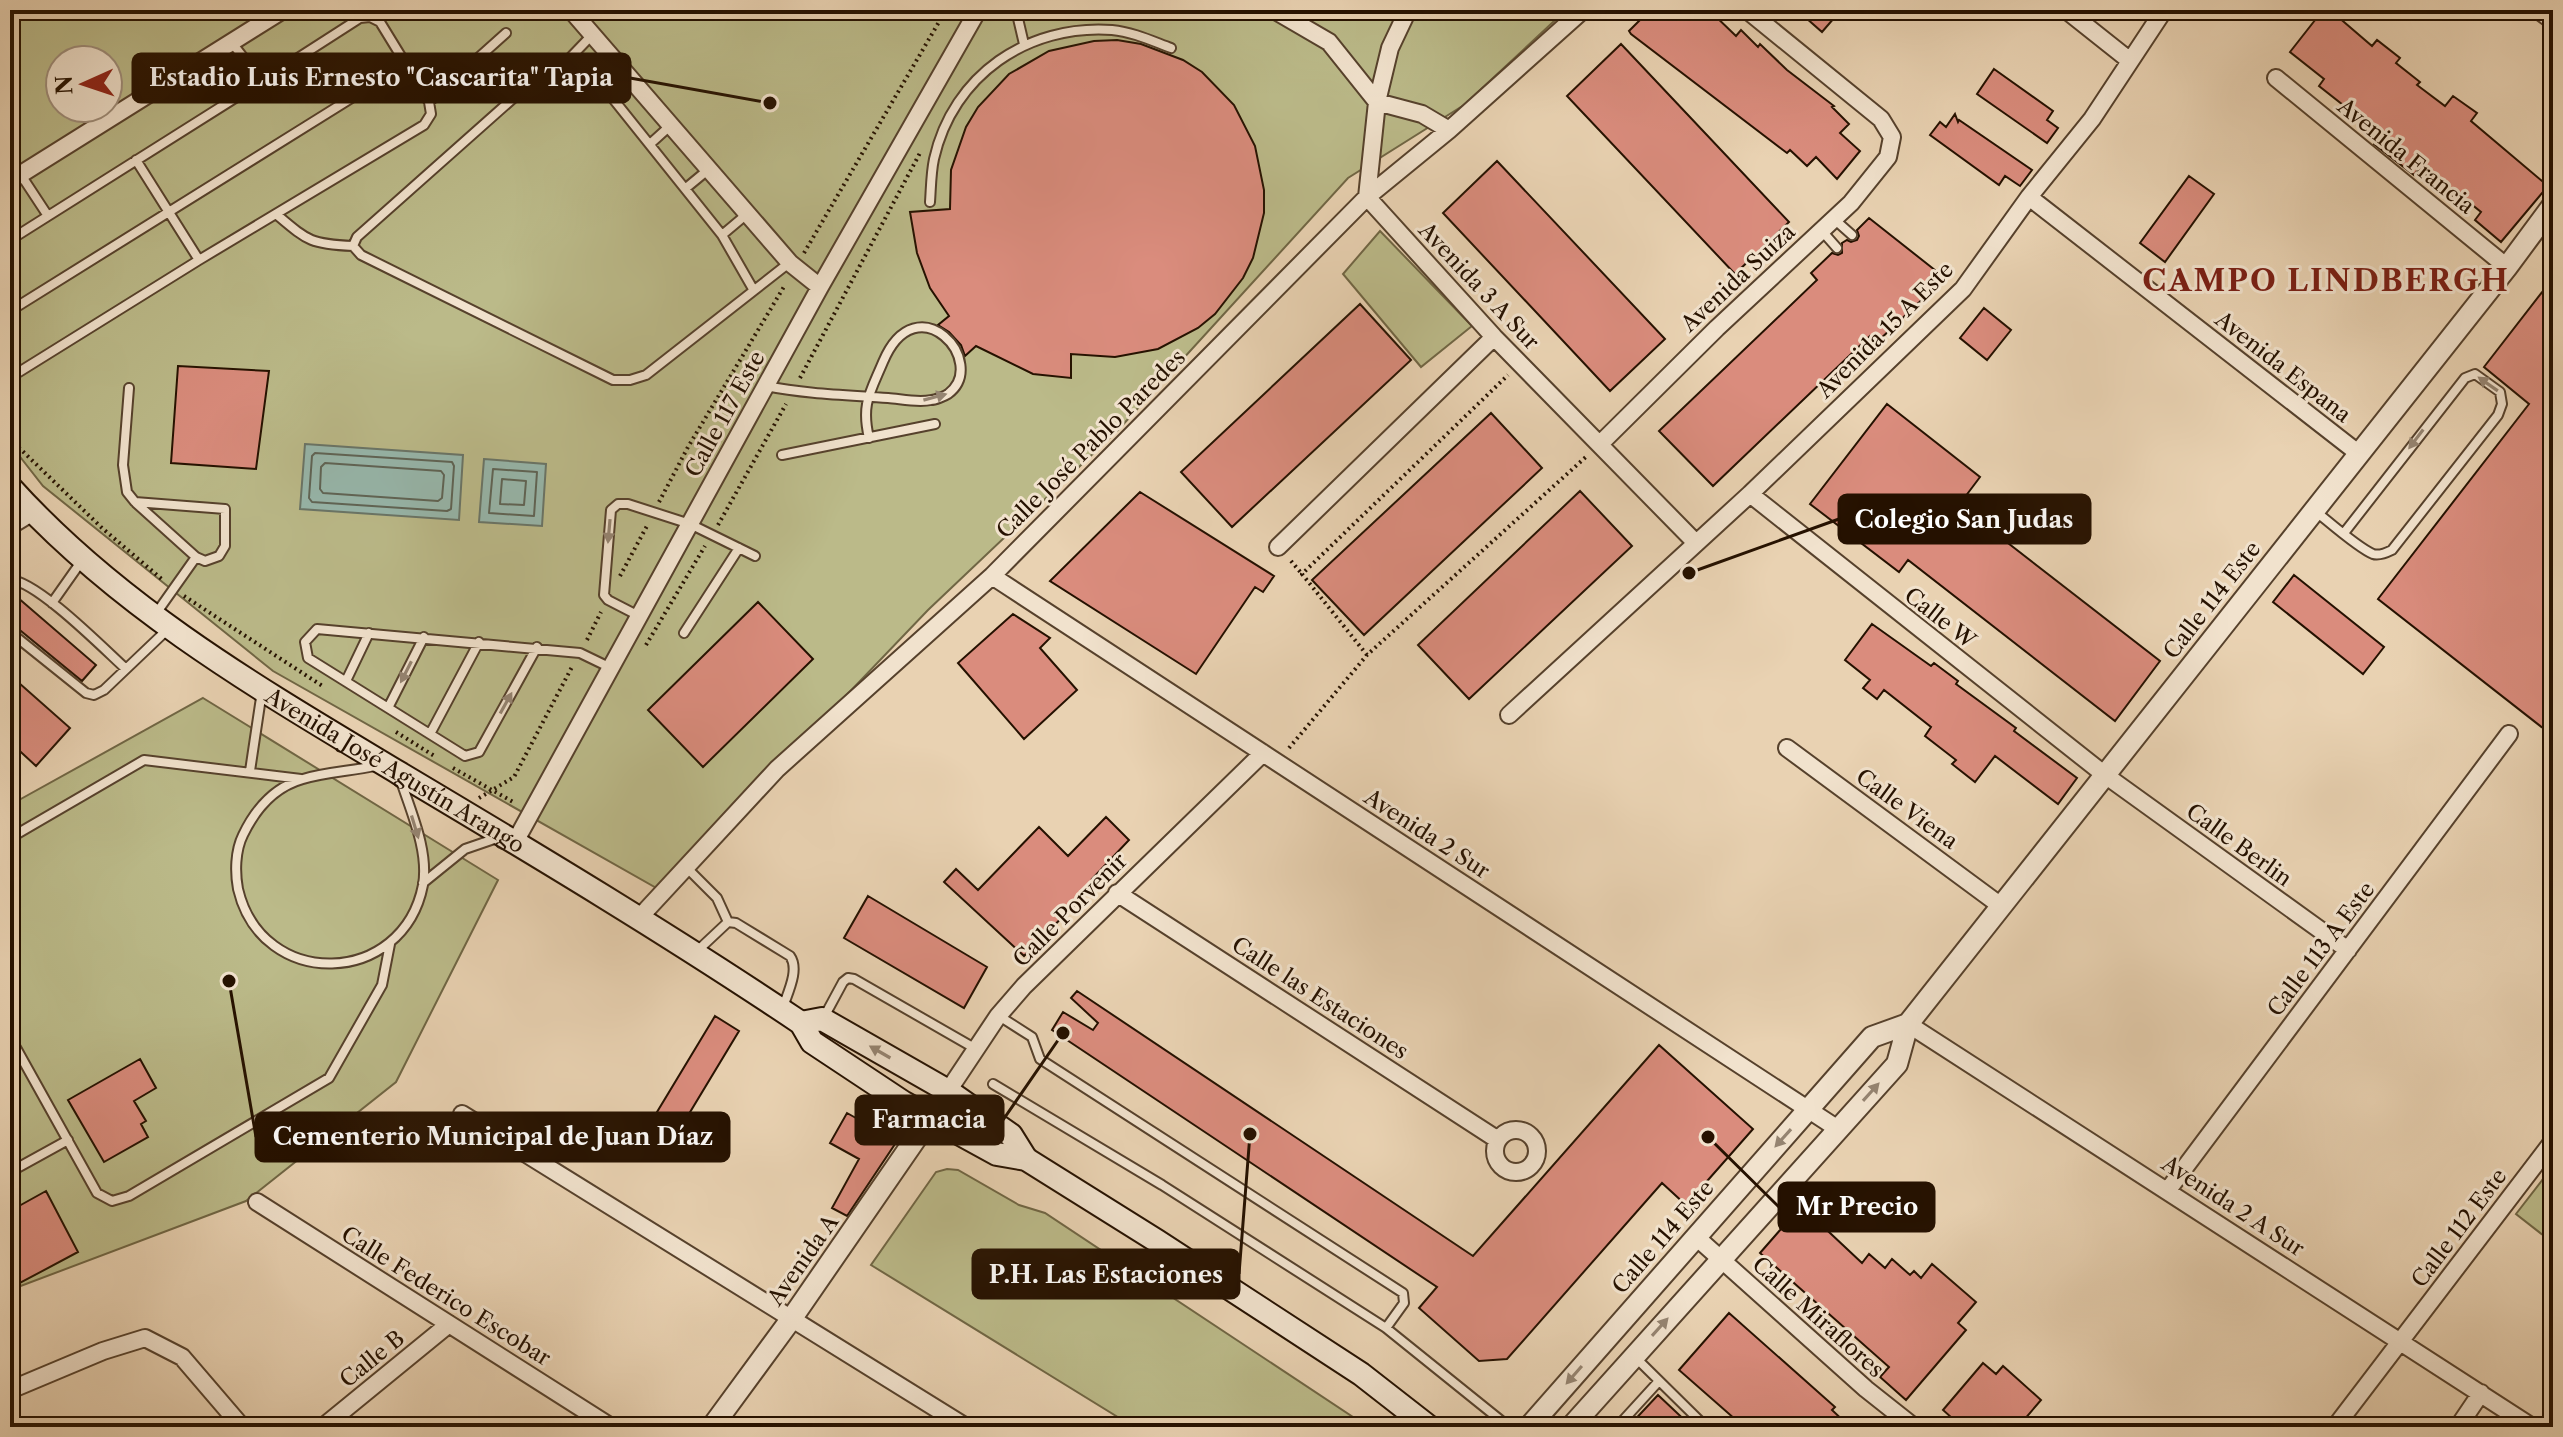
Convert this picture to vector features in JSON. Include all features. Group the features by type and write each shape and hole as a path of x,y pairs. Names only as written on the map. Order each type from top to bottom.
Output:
{"main road":[{"name":"Avenida José Agustín Arango","path":"10,487 83,559 161,622 262,691 639,918 782,1010 812,1021 948,1091 1011,1135 1026,1159"},
{"name":"Avenida José Agustín Arango","path":"812,1021 812,1042 930,1118 997,1154 1026,1159 1361,1374 1429,1427"}],"street":[{"path":"15,178 283,10"},
{"path":"571,10 793,266 820,287"},
{"name":"Calle 117 Este","path":"509,839 532,812 765,385 978,10"},
{"path":"1274,10 1329,42 1377,102 1422,114 1449,130"},
{"path":"1367,197 1377,102 1390,48 1408,10"},
{"name":"Calle José Pablo Paredes","path":"639,918 777,769 992,576 1367,197 1449,130 1583,10"},
{"path":"1747,10 1766,24 1778,10"},
{"path":"2066,10 2129,60"},
{"name":"Avenida 15 A Este","path":"1509,715 1750,494 1963,289 2029,197 2092,119 2164,10"},
{"path":"2538,10 2553,21"},
{"name":"Avenida Suiza","path":"1601,443 1717,328 1851,203 1888,157 1892,137 1881,119 1766,24"},
{"name":"Avenida Francia","path":"2276,78 2507,267"},
{"name":"Avenida 3 A Sur","path":"1367,197 1494,337 1695,542"},
{"name":"Avenida Espana","path":"2029,197 2358,453"},
{"name":"Calle 114 Este","path":"1571,1427 1897,1064 1908,1024 2507,267 2547,228 2553,205"},
{"path":"1278,547 1494,337"},
{"name":"Calle W","path":"1750,494 2105,775"},
{"path":"10,526 33,512"},
{"name":"Avenida 2 Sur","path":"992,576 1838,1129"},
{"name":"Calle 113 A Este","path":"2168,1190 2509,734"},
{"name":"Calle Viena","path":"1787,748 2001,906"},
{"name":"Calle Porvenir","path":"930,1118 998,1016 1024,986 1263,753"},
{"name":"Calle Berlin","path":"2105,775 2348,950"},
{"name":"Calle las Estaciones","path":"1117,893 1498,1140"},
{"name":"Calle 114 Este","path":"1529,1427 1872,1037 1908,1024"},
{"name":"Avenida 2 A Sur","path":"1908,1024 2532,1427"},
{"path":"462,1114 966,1427"},
{"name":"Avenida A","path":"712,1427 792,1318 930,1118"},
{"name":"Calle 112 Este","path":"2401,1342 2553,1141"},
{"name":"Calle Federico Escobar","path":"257,1202 611,1427"},
{"name":"Calle Miraflores","path":"1695,1236 1866,1389 1914,1427"},
{"name":"Calle B","path":"323,1427 449,1324"},
{"path":"10,1390 103,1351 145,1338 182,1357 242,1427"},
{"path":"2335,1427 2401,1342"},
{"path":"2458,1427 2481,1393"}],"lane":[{"path":"1016,10 1024,44"},
{"path":"10,240 360,18 370,17 380,22 429,102 431,114 424,125 19,372 10,372"},
{"path":"930,202 934,160 947,120 969,86 1024,44 1039,37 1076,31 1114,30 1142,36 1171,48"},
{"path":"429,102 506,33"},
{"path":"567,61 592,34"},
{"path":"232,42 262,81"},
{"path":"353,246 357,237 554,62 567,61 580,66 610,95 686,188 722,235 753,289"},
{"path":"10,311 406,64"},
{"path":"610,95 631,79"},
{"path":"650,144 671,125"},
{"path":"136,160 199,260"},
{"path":"686,188 709,169"},
{"path":"15,178 48,216"},
{"path":"276,214 317,244 353,246 361,255 613,380 630,380 646,375 733,309 753,289 793,266"},
{"path":"722,235 747,214"},
{"path":"1834,219 1852,235"},
{"path":"1821,231 1837,248"},
{"path":"765,385 793,391 869,396 930,401 950,393 960,375 959,359 953,344 943,333 933,328 914,329 898,336 889,349 869,396 864,410 869,438"},
{"path":"2313,510 2344,533 2373,554 2392,550 2498,415 2502,404 2500,392 2475,374 2465,378 2344,533"},
{"path":"129,388 123,465 127,492 135,502 196,557 205,561 219,556 225,546 225,509 135,502"},
{"path":"782,455 935,424"},
{"path":"640,617 604,595 611,510 618,504 655,511 690,524 755,556"},
{"path":"684,633 739,548"},
{"path":"10,632 86,693 94,695 104,690 126,669 161,622 174,589 196,557"},
{"path":"52,603 83,559"},
{"path":"10,580 22,581 52,603 126,669"},
{"path":"537,647 479,752 465,756 308,658 305,642 317,629 424,637 537,647 580,653 611,668"},
{"path":"346,681 369,633"},
{"path":"388,708 424,637"},
{"path":"430,734 479,642"},
{"path":"250,771 262,691"},
{"path":"10,838 144,760 302,779 391,768 422,851 423,883 413,916 390,944 362,960 328,965 298,960 273,946 254,928 243,907 235,877 239,842 253,815 275,793 302,779"},
{"path":"423,883 465,849 509,839"},
{"path":"686,867 717,898 728,922"},
{"path":"694,954 728,922"},
{"path":"728,922 736,923 794,961 782,1010"},
{"path":"10,1037 97,1193 112,1201 129,1196 329,1078 382,985 390,944"},
{"path":"812,1021 843,982 848,978 854,979 976,1049"},
{"path":"998,1016 1032,1037 1040,1059 1403,1293 1404,1303 1386,1328"},
{"path":"993,1084 1162,1185 1386,1328 1509,1427"},
{"path":"10,1172 68,1140"},
{"path":"1634,1356 1706,1427"},
{"path":"1617,1427 1659,1381"}],"path":[{"path":"460,809 514,777 688,447 946,10"},
{"path":"644,650 793,391 923,148"},
{"path":"1367,655 1302,574 1521,363"},
{"path":"10,439 102,528 174,589 333,693"},
{"path":"1282,765 1286,752 1367,655 1601,443"},
{"path":"385,726 438,759"},
{"path":"451,767 532,812"}],"shaded area":[{"path":"10,10 1566,10 1464,105 1348,178 1119,429 928,610 660,890 273,671 43,486 10,444"},
{"path":"1380,231 1472,326 1421,367 1343,274"},
{"path":"203,698 498,880 396,1082 246,1201 10,1290 10,805"},
{"path":"2553,1166 2553,1243 2516,1214"},
{"path":"958,1170 1019,1205 1045,1213 1368,1427 1134,1427 871,1265 936,1172"}],"water":[{"path":"305,444 463,455 459,520 300,509"},
{"path":"484,459 546,464 542,526 479,522"}],"building":[{"path":"1650,10 1709,10 1736,36 1741,30 1758,47 1760,44 1787,70 1834,106 1849,124 1840,133 1860,151 1837,179 1816,157 1807,166 1790,150 1787,153 1631,34 1629,31"},
{"path":"1797,10 1841,10 1822,32"},
{"path":"2323,10 2330,10 2372,46 2377,40 2400,58 2396,63 2420,82 2417,85 2445,106 2453,96 2477,113 2471,121 2548,186 2501,242 2475,220 2481,212 2456,192 2453,196 2419,169 2414,175 2374,144 2381,135 2319,86 2324,79 2290,52"},
{"path":"1117,40 1141,44 1183,60 1202,72 1234,105 1255,146 1264,190 1264,213 1253,258 1243,278 1215,314 1198,328 1158,349 1115,357 1071,354 1071,378 1033,374 976,346 965,356 961,345 938,325 949,316 930,288 917,253 910,212 950,209 951,170 966,127 978,107 1009,74 1049,51 1094,41"},
{"path":"1621,44 1789,222 1735,274 1567,96"},
{"path":"1994,69 2053,111 2047,120 2058,128 2047,143 1977,94"},
{"path":"1955,114 1958,122 2032,170 2020,186 2005,176 1999,185 1930,135 1940,122 1946,127"},
{"path":"1497,161 1665,339 1610,391 1443,213"},
{"path":"2189,176 2214,194 2165,262 2140,243"},
{"path":"1869,218 1945,278 1876,343 1870,336 1713,486 1659,431 1817,280 1811,273 1832,253 1842,253 1842,243 1857,240 1857,230"},
{"path":"2553,278 2553,736 2378,599 2529,404 2484,367"},
{"path":"1360,304 1411,360 1232,527 1181,472"},
{"path":"1984,308 2011,330 1987,360 1960,338"},
{"path":"178,366 269,371 256,469 171,463"},
{"path":"1887,404 1980,477 1959,505 2160,661 2115,721 1908,560 1899,572 1810,504"},
{"path":"1491,413 1542,468 1364,635 1312,580"},
{"path":"1580,491 1632,546 1469,699 1418,645"},
{"path":"1140,492 1274,576 1263,592 1255,587 1196,674 1050,581"},
{"path":"2294,575 2384,647 2363,674 2273,602"},
{"path":"17,597 96,665 82,681 10,622 10,605"},
{"path":"758,602 813,659 703,767 648,710"},
{"path":"1013,614 1050,638 1040,648 1077,690 1024,739 958,663"},
{"path":"1872,624 1931,666 1934,663 1958,681 1956,684 2077,778 2058,804 1995,756 1975,782 1952,764 1956,760 1925,736 1931,727 1884,690 1877,699 1863,688 1870,680 1845,660"},
{"path":"10,675 70,728 36,766 10,742"},
{"path":"1106,817 1129,840 1092,879 1096,883 1024,956 944,882 956,869 978,890 1039,827 1068,856"},
{"path":"868,896 987,967 964,1008 844,938"},
{"path":"1077,991 1473,1256 1659,1045 1753,1129 1686,1205 1662,1183 1507,1359 1479,1361 1419,1308 1437,1287 1052,1030 1063,1012 1093,1030 1098,1023 1071,998"},
{"path":"715,1016 739,1031 678,1132 654,1117"},
{"path":"140,1059 156,1088 134,1101 146,1121 141,1124 148,1137 104,1162 68,1100"},
{"path":"847,1113 897,1141 847,1216 832,1208 859,1159 830,1143"},
{"path":"46,1191 78,1252 18,1284 10,1268 10,1211"},
{"path":"1795,1213 1808,1224 1814,1218 1862,1263 1869,1254 1885,1268 1892,1259 1910,1275 1914,1271 1921,1278 1932,1264 1976,1302 1958,1323 1966,1330 1906,1400 1880,1377 1889,1367 1760,1253"},
{"path":"1729,1313 1835,1407 1832,1410 1850,1427 1744,1427 1679,1370"},
{"path":"1983,1363 1996,1374 2003,1366 2041,1400 2018,1427 1962,1427 1943,1410"},
{"path":"1658,1395 1692,1427 1628,1427"}],"place":[{"name":"Estadio Luis Ernesto \"Cascarita\" Tapia","path":"770,103"},
{"name":"Colegio San Judas","path":"1689,573"},
{"name":"Cementerio Municipal de Juan Díaz","path":"229,981"},
{"name":"Farmacia","path":"1063,1033"},
{"name":"P.H. Las Estaciones","path":"1250,1134"},
{"name":"Mr Precio","path":"1708,1137"}],"district":[{"name":"CAMPO LINDBERGH","path":"2326,280"}]}
